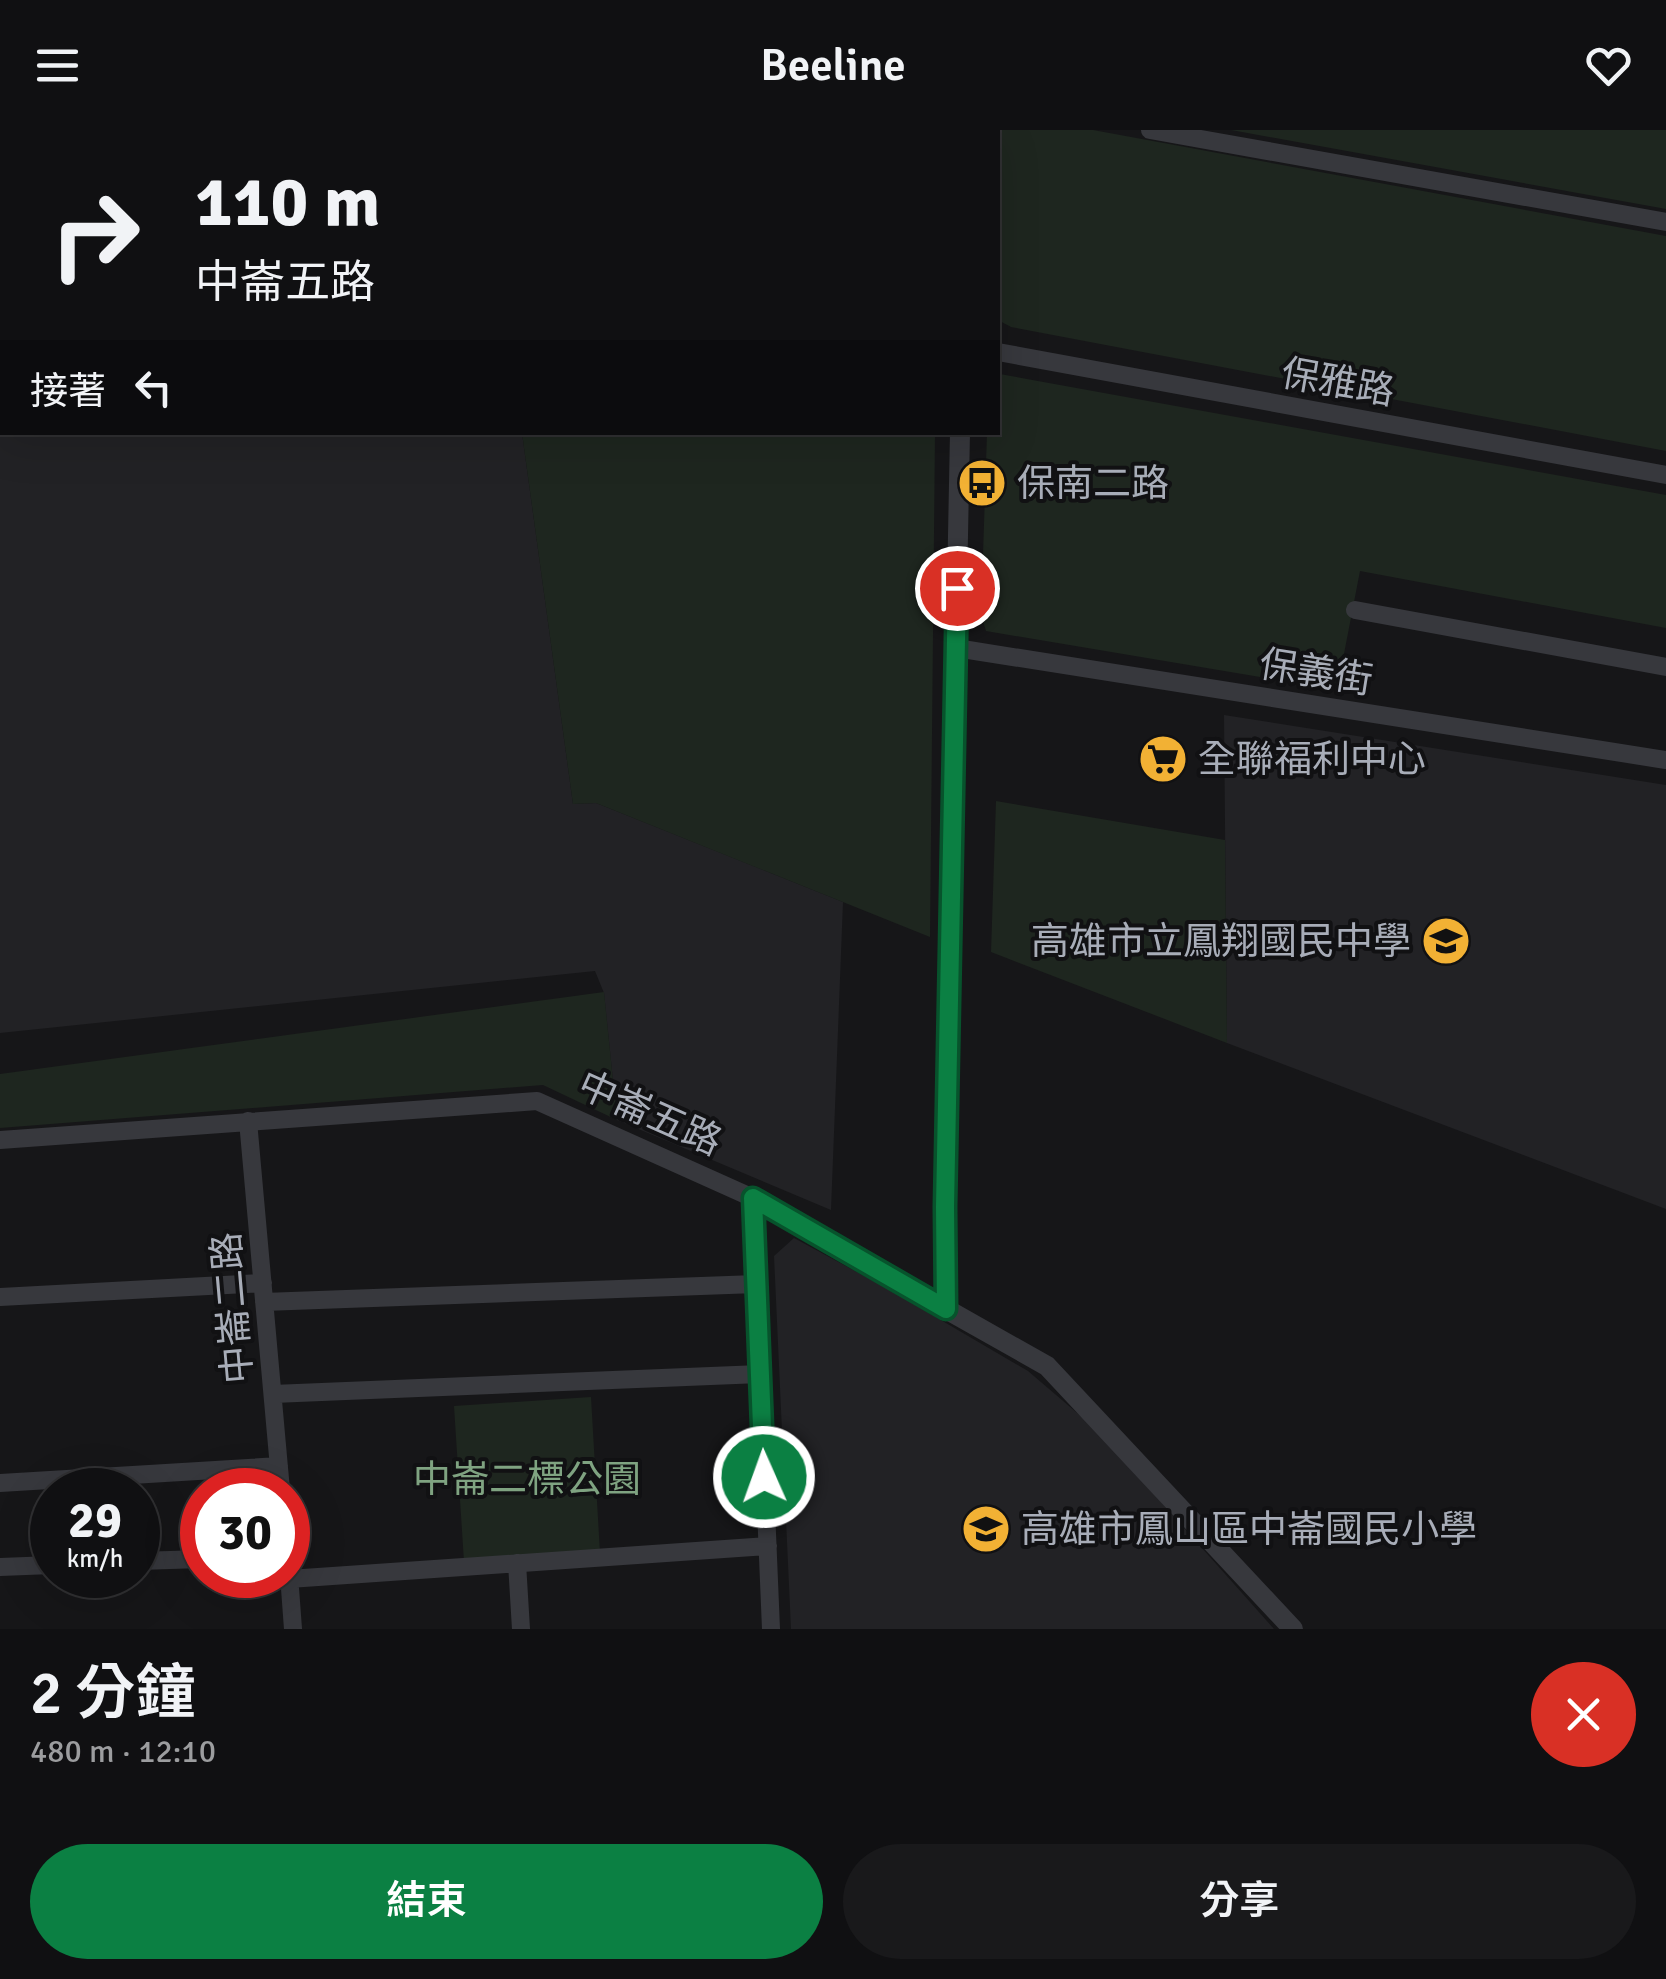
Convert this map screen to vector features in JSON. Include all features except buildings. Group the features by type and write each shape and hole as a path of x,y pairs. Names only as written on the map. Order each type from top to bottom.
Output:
{"street":[{"path":"1150,130 1666,222"},
{"name":"保雅路","path":"1000,352 1666,476"},
{"path":"946,1309 960,435"},
{"path":"1355,610 1666,667"},
{"name":"保義街","path":"956,648 1666,760"},
{"name":"中崙五路","path":"0,1140 536,1101 753,1198 1048,1366 1293,1629"},
{"name":"中崙二路","path":"248,1121 279,1466"},
{"path":"753,1198 771,1629"},
{"path":"0,1296 756,1284"},
{"path":"272,1394 760,1374"},
{"path":"0,1483 279,1466"},
{"path":"310,1569 517,1563 768,1546"},
{"path":"517,1563 521,1629"},
{"path":"0,1567 30,1566"},
{"path":"291,1598 294,1629"}],"shaded area":[{"path":"0,435 522,435 573,804 596,803 843,902 831,1210 617,1120 604,993 595,971 0,1033"},
{"name":"高雄市立鳳翔國民中學","path":"1224,715 1666,785 1666,1209 1227,1043"},
{"name":"高雄市鳳山區中崙國民小學","path":"794,1238 1028,1371 1097,1430 1274,1629 791,1629 774,1256"}],"green space":[{"path":"1000,130 1093,130 1666,236 1666,451 1011,327 1000,321"},
{"path":"1231,130 1666,130 1666,209"},
{"path":"1000,374 1666,495 1666,628 1360,571 1337,690 986,631 981,615 987,435 1000,435"},
{"path":"522,435 935,435 930,937 596,803 573,804"},
{"path":"996,801 1225,840 1227,1043 991,952"},
{"path":"604,992 617,1120 543,1085 0,1128 0,1074"},
{"name":"中崙二標公園","path":"591,1397 600,1553 464,1562 454,1406"}],"place":[{"name":"保南二路","path":"982,483"},
{"name":"全聯福利中心","path":"1163,759"},
{"name":"高雄市立鳳翔國民中學","path":"1446,941"},
{"name":"高雄市鳳山區中崙國民小學","path":"986,1529"}],"route":[{"path":"764,1477 753,1198 946,1309 957,588"}]}
